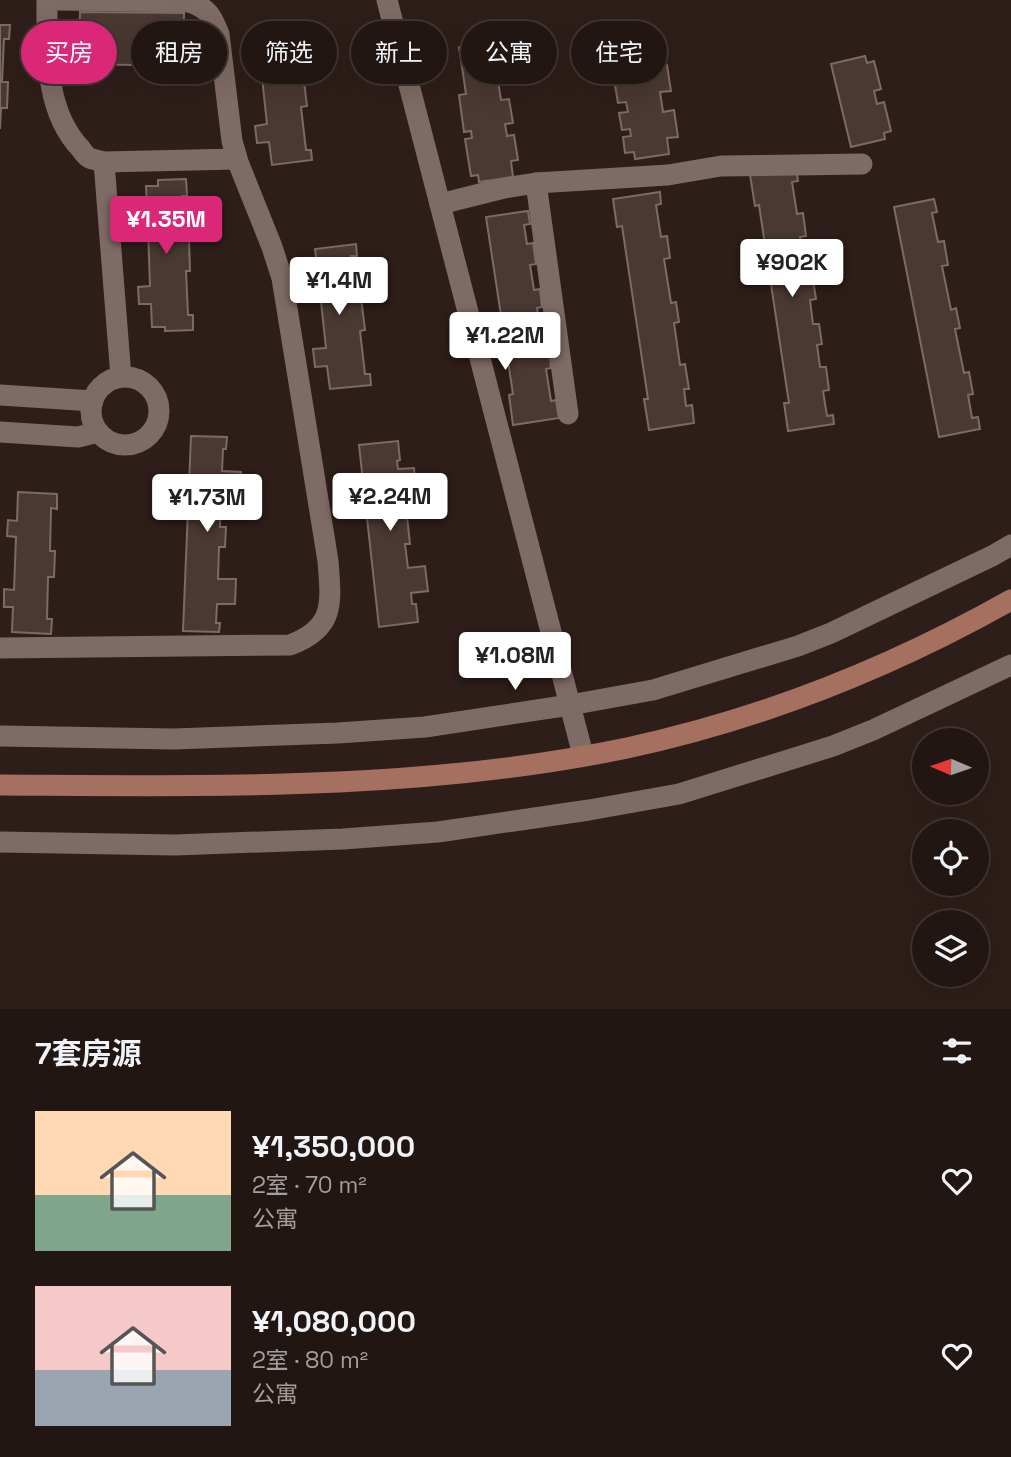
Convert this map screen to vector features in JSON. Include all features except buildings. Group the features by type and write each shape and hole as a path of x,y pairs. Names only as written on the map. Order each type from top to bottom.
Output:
{"main road":[{"path":"0,785 214,786 388,780 477,771 627,748 739,718 865,673 1011,600"},
{"path":"0,797 214,797 377,792 491,781 604,764 743,729 809,707 869,683 1011,613"}],"street":[{"path":"47,0 49,68 54,100 61,120 74,142 89,158 104,162 237,159"},
{"path":"0,648 290,645 304,640 321,626 330,609 328,561 282,278 232,141 219,34 213,20 201,5 188,2 59,0"},
{"path":"387,0 583,755"},
{"path":"104,162 121,377"},
{"path":"440,204 536,183 668,174 721,166 862,164"},
{"path":"536,183 568,414"},
{"path":"121,377 130,377 150,387 159,407 159,418 155,429 138,443 116,444 98,432 91,412 93,401 103,385 121,377"},
{"path":"0,395 93,401"},
{"path":"0,432 78,437 98,432"},
{"path":"0,736 174,739 425,727 653,690 798,646 844,627 1011,545"},
{"path":"0,842 175,845 357,838 438,832 589,810 678,794 832,746 873,730 1011,665"}]}
